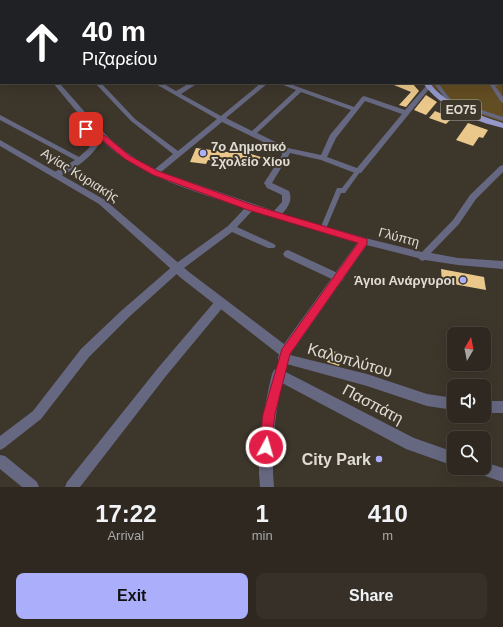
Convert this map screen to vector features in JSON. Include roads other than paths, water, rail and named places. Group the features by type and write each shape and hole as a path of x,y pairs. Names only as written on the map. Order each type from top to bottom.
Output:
{"main road":[{"name":"ΕΟ75","path":"427,85 440,97 455,107 503,126"}],"street":[{"name":"Γλύπτη","path":"57,84 104,138 127,158 155,173 250,208 364,242 422,257 503,265"},
{"path":"99,84 133,120 177,154"},
{"path":"159,84 222,119 286,150 323,158 358,171"},
{"path":"177,93 193,84"},
{"path":"155,173 264,84"},
{"path":"284,84 354,109"},
{"path":"437,84 449,100 503,119"},
{"path":"497,84 492,85 503,101"},
{"path":"323,229 339,190 343,192 358,171 407,113 427,85"},
{"path":"252,134 300,90"},
{"path":"323,158 333,137 362,98 368,97 407,113"},
{"path":"0,117 80,160"},
{"path":"56,175 80,160 91,150 96,141 86,132 85,129 89,129 104,138"},
{"name":"Αγίας Κυριακής","path":"0,143 111,209 177,268"},
{"path":"275,215 288,197 286,193 270,186 268,183 286,155 286,150"},
{"path":"422,257 456,222 473,197 503,168"},
{"path":"0,444 37,415 85,353 125,314 177,268 231,228 250,208"},
{"path":"231,228 271,246"},
{"path":"266,487 264,461 269,414 284,355 364,242"},
{"path":"288,254 339,278"},
{"name":"Καλοπλύτου","path":"177,268 284,355 427,400 447,403"},
{"path":"72,487 162,372 220,303"},
{"name":"Πασπάτη","path":"278,374 411,444 447,457"},
{"path":"491,407 503,407"},
{"path":"0,461 27,486"},
{"path":"491,471 503,475"}],"place":[{"name":"7ο Δημοτικό Σχολείο Χίου","path":"203,153"},
{"name":"Άγιοι Ανάργυροι","path":"463,280"},
{"name":"City Park","path":"379,459"}]}
